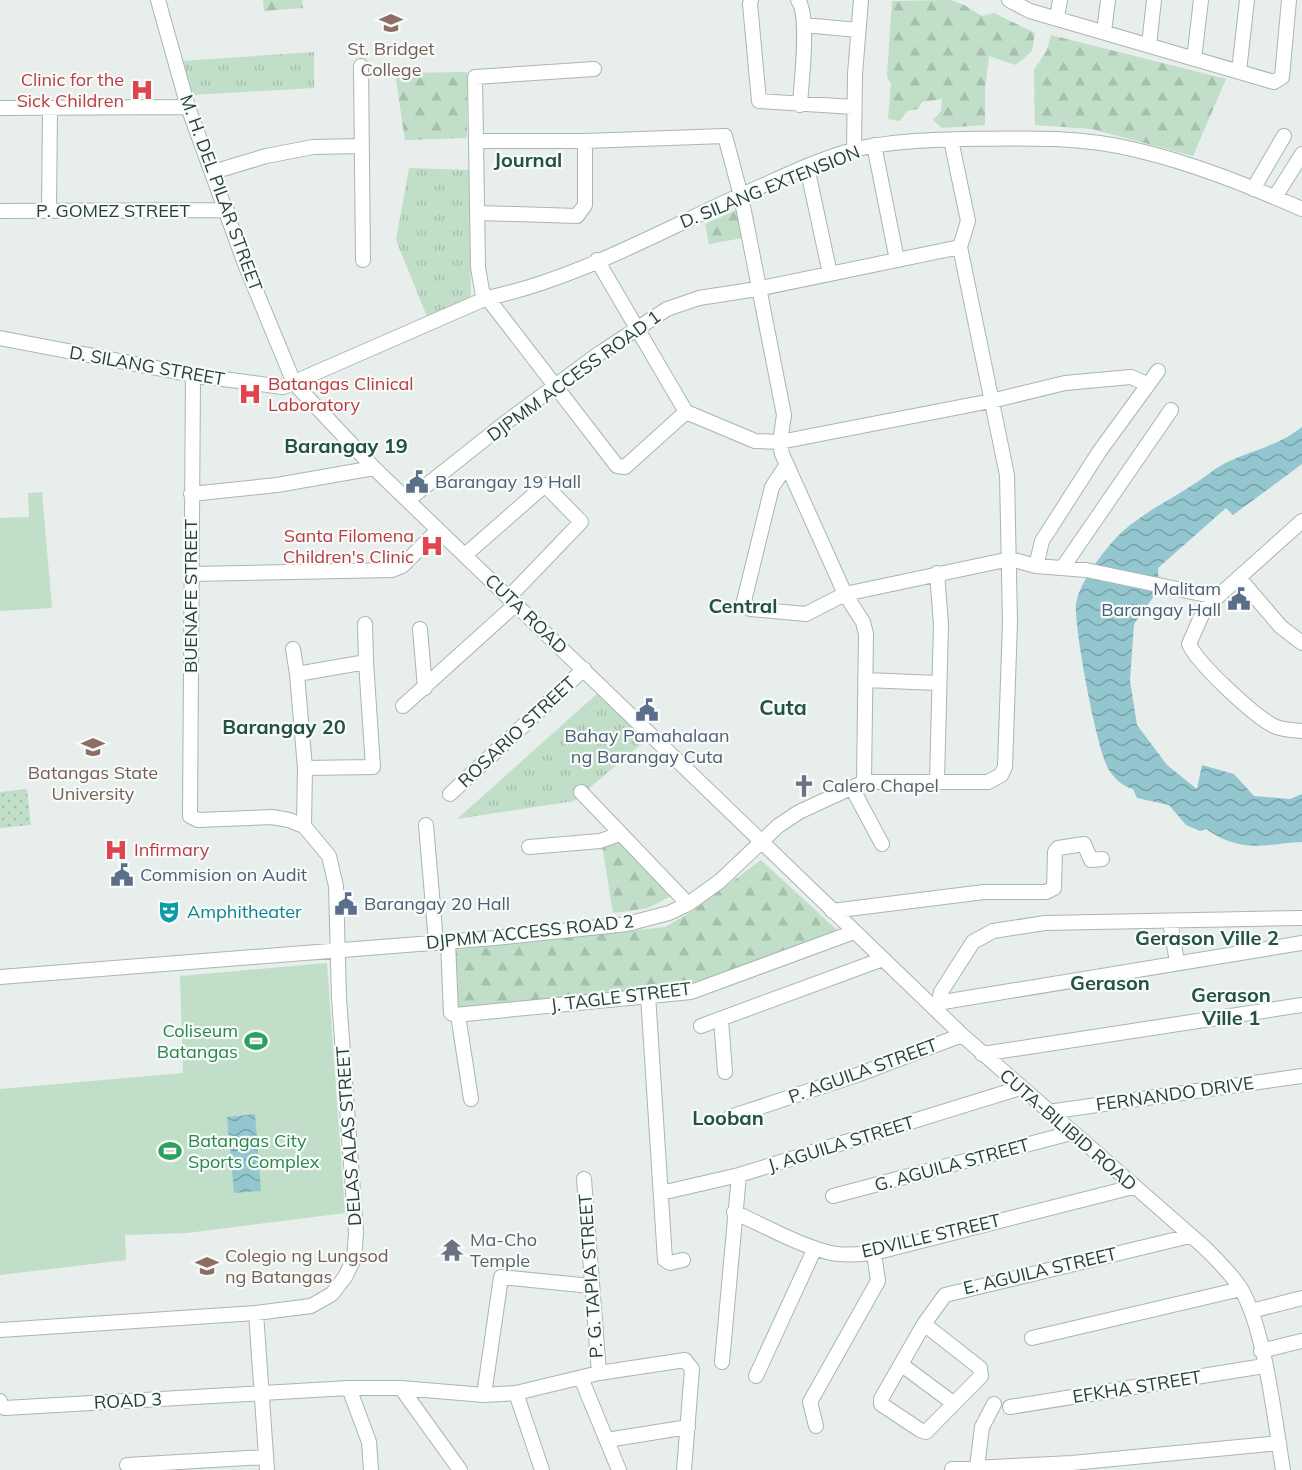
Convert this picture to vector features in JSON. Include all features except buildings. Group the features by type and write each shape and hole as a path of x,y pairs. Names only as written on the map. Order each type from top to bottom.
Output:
{"street":[{"name":"M. H. DEL PILAR STREET","path":"158,0 188,107 256,292 294,383"},
{"path":"752,0 750,4 759,101 854,107"},
{"path":"798,0 801,4 804,25 800,105"},
{"path":"854,150 854,107 861,0"},
{"path":"1009,0 1019,7 1274,82 1282,77 1289,0"},
{"path":"1057,17 1060,0"},
{"path":"1104,32 1108,0"},
{"path":"1149,45 1154,0"},
{"path":"1194,59 1201,0"},
{"path":"1239,71 1247,0"},
{"path":"804,25 858,30"},
{"path":"361,66 363,260"},
{"path":"594,69 476,77 476,141 480,213 479,279 482,291 621,468 625,467 686,412"},
{"path":"0,108 188,107"},
{"path":"50,109 50,211"},
{"path":"476,141 585,141 725,136 741,196 784,415 780,442 786,466 845,594 863,622 866,634 858,785 882,844"},
{"path":"1253,189 1284,136"},
{"name":"D. SILANG EXTENSION","path":"294,383 488,298 507,294 597,260 807,167 874,145 951,140 1057,139 1100,143 1135,149 1192,166 1302,209"},
{"path":"858,785 988,782 1001,775 1005,767 1010,684 1007,475 960,247 968,221 951,140"},
{"path":"480,213 578,216 585,205 585,141"},
{"path":"874,145 897,260"},
{"path":"213,172 266,156 313,147 361,146"},
{"path":"1275,197 1302,154"},
{"path":"807,167 830,274"},
{"name":"P. GOMEZ STREET","path":"0,211 227,210"},
{"name":"DJPMM ACCESS ROAD 1","path":"408,500 505,423 638,327 667,309 699,298 758,289 960,247"},
{"path":"597,260 686,412 755,441 780,442 991,401 1065,383 1131,377 1147,384"},
{"name":"D. SILANG STREET","path":"0,338 193,375 273,387 294,383"},
{"path":"1036,566 1042,541 1158,371"},
{"name":"BUENAFE STREET","path":"193,375 192,818 198,820 272,817 304,826"},
{"name":"CUTA ROAD","path":"294,383 374,468 761,842"},
{"path":"1064,567 1171,410"},
{"path":"786,466 772,487 744,601 750,609 806,614 845,594 937,573 1010,560 1036,566 1086,570 1216,597"},
{"path":"191,494 277,485 374,468"},
{"path":"403,706 425,688 512,601 581,522 545,485 465,555"},
{"path":"1301,525 1205,608 1190,638 1192,649 1213,674 1269,723 1276,728 1302,731"},
{"path":"191,574 392,570 402,566 438,530"},
{"path":"937,573 941,624 937,782"},
{"path":"1239,578 1281,627 1302,643"},
{"path":"305,768 373,767 365,624"},
{"path":"420,629 425,688"},
{"path":"293,650 305,768 304,826"},
{"path":"297,674 366,662"},
{"name":"ROSARIO STREET","path":"450,794 584,669"},
{"path":"865,680 938,683"},
{"name":"DJPMM ACCESS ROAD 2","path":"0,977 442,942 627,924 669,913 688,904 720,881 778,825 799,812 858,785"},
{"path":"581,792 688,904"},
{"path":"426,825 451,1013 458,1015 471,1099"},
{"name":"DELAS ALAS STREET","path":"0,1330 256,1313 310,1306 332,1294 354,1259 356,1233 337,950 336,886 331,863 320,842 304,826"},
{"path":"529,847 600,842 620,834"},
{"name":"CUTA-BILIBID ROAD","path":"761,842 883,959 935,1002 962,1035 982,1054 1225,1269 1241,1289 1251,1311 1261,1351 1283,1470"},
{"path":"832,911 984,892 1046,892 1054,888 1055,852 1058,848 1084,844 1088,848 1091,860 1102,859"},
{"path":"935,1002 973,942 993,931 1045,923 1302,918"},
{"path":"1170,921 1177,962"},
{"name":"J. TAGLE STREET","path":"458,1015 691,992 854,932"},
{"path":"935,1002 1302,943"},
{"path":"701,1026 883,959"},
{"path":"648,995 665,1260 670,1263 683,1260"},
{"path":"982,1054 1302,1005"},
{"path":"721,1019 725,1072"},
{"name":"P. AGUILA STREET","path":"730,1117 856,1075 962,1035"},
{"name":"FERNANDO DRIVE","path":"1048,1112 1302,1076"},
{"name":"J. AGUILA STREET","path":"661,1193 739,1176 1020,1088"},
{"name":"G. AGUILA STREET","path":"833,1196 1071,1133"},
{"path":"722,1362 739,1176"},
{"name":"P. G. TAPIA STREET","path":"584,1179 599,1373"},
{"name":"EDVILLE STREET","path":"734,1212 832,1254 873,1253 1132,1187"},
{"name":"E. AGUILA STREET","path":"952,1403 926,1431 920,1430 881,1404 881,1398 924,1324 942,1298 949,1293 1190,1236"},
{"path":"756,1376 815,1248"},
{"path":"816,1426 810,1402 878,1281 873,1253"},
{"path":"484,1395 501,1277 591,1286"},
{"path":"1032,1338 1241,1289"},
{"path":"1251,1311 1302,1298"},
{"path":"128,1465 267,1464 256,1313"},
{"path":"902,1365 952,1403 981,1376 980,1368 924,1324"},
{"path":"1261,1351 1301,1341"},
{"path":"261,1394 349,1388 401,1388 484,1395 516,1393 599,1373 685,1360 692,1369 684,1470"},
{"name":"EFKHA STREET","path":"1010,1407 1264,1366"},
{"path":"581,1378 620,1470"},
{"path":"349,1388 369,1442 371,1470"},
{"path":"401,1388 460,1470"},
{"path":"516,1393 542,1470"},
{"name":"ROAD 3","path":"0,1401 1,1406 5,1408 261,1394"},
{"path":"977,1467 982,1427 994,1404"},
{"path":"607,1440 688,1427"},
{"path":"952,1469 1072,1463 1279,1443"}],"green space":[{"path":"263,0 302,0 303,8 264,11"},
{"path":"950,0 982,16 994,13 1035,33 1032,51 1016,65 989,56 985,89 985,125 942,128 933,120 941,111 942,99 922,102 918,109 907,111 900,121 888,119 891,84 887,76 892,1"},
{"path":"1051,35 1226,79 1193,156 1092,129 1035,125 1034,70 1047,50"},
{"path":"314,52 314,88 192,95 181,61"},
{"path":"467,72 467,138 405,140 395,73"},
{"path":"409,168 469,170 471,303 428,319 396,240"},
{"path":"739,209 743,238 709,244 705,224"},
{"path":"42,492 52,608 0,611 0,518 29,517 28,493"},
{"path":"598,693 646,740 574,801 457,819"},
{"path":"27,789 31,825 0,828 0,792"},
{"path":"621,837 675,894 648,908 613,913 602,845"},
{"path":"761,860 838,931 684,988 455,1011 453,950 665,927 691,912"},
{"name":"Batangas City Sports Complex","path":"327,963 345,1213 187,1233 125,1235 126,1260 0,1275 0,1089 183,1073 180,976"}],"water":[{"path":"1302,427 1302,464 1233,515 1226,508 1158,568 1159,589 1134,624 1130,681 1137,725 1167,765 1197,789 1202,765 1234,774 1254,796 1290,799 1302,794 1302,842 1242,845 1219,837 1206,829 1200,831 1186,825 1169,805 1137,798 1133,789 1119,782 1109,770 1098,739 1087,689 1076,604 1082,586 1094,565 1130,525 1220,466 1283,439"},
{"path":"255,1114 261,1191 234,1193 227,1117"}],"place":[{"name":"St. Bridget College","path":"391,23"},
{"name":"Clinic for the Sick Children","path":"142,90"},
{"name":"Batangas Clinical Laboratory","path":"250,394"},
{"name":"Barangay 19 Hall","path":"417,482"},
{"name":"Santa Filomena Children's Clinic","path":"432,546"},
{"name":"Malitam Barangay Hall","path":"1239,599"},
{"name":"Bahay Pamahalaan ng Barangay Cuta","path":"647,710"},
{"name":"Batangas State University","path":"93,747"},
{"name":"Calero Chapel","path":"804,786"},
{"name":"Infirmary","path":"116,850"},
{"name":"Commision on Audit","path":"122,875"},
{"name":"Barangay 20 Hall","path":"346,904"},
{"name":"Amphitheater","path":"169,912"},
{"name":"Coliseum Batangas","path":"256,1041"},
{"name":"Batangas City Sports Complex","path":"170,1151"},
{"name":"Ma-Cho Temple","path":"452,1250"},
{"name":"Colegio ng Lungsod ng Batangas","path":"207,1266"}],"district":[{"name":"Journal","path":"528,160"},
{"name":"Barangay 19","path":"346,446"},
{"name":"Central","path":"743,606"},
{"name":"Cuta","path":"783,708"},
{"name":"Barangay 20","path":"284,727"},
{"name":"Gerason Ville 2","path":"1207,938"},
{"name":"Gerason","path":"1110,983"},
{"name":"Gerason Ville 1","path":"1231,1006"},
{"name":"Looban","path":"728,1118"}]}
